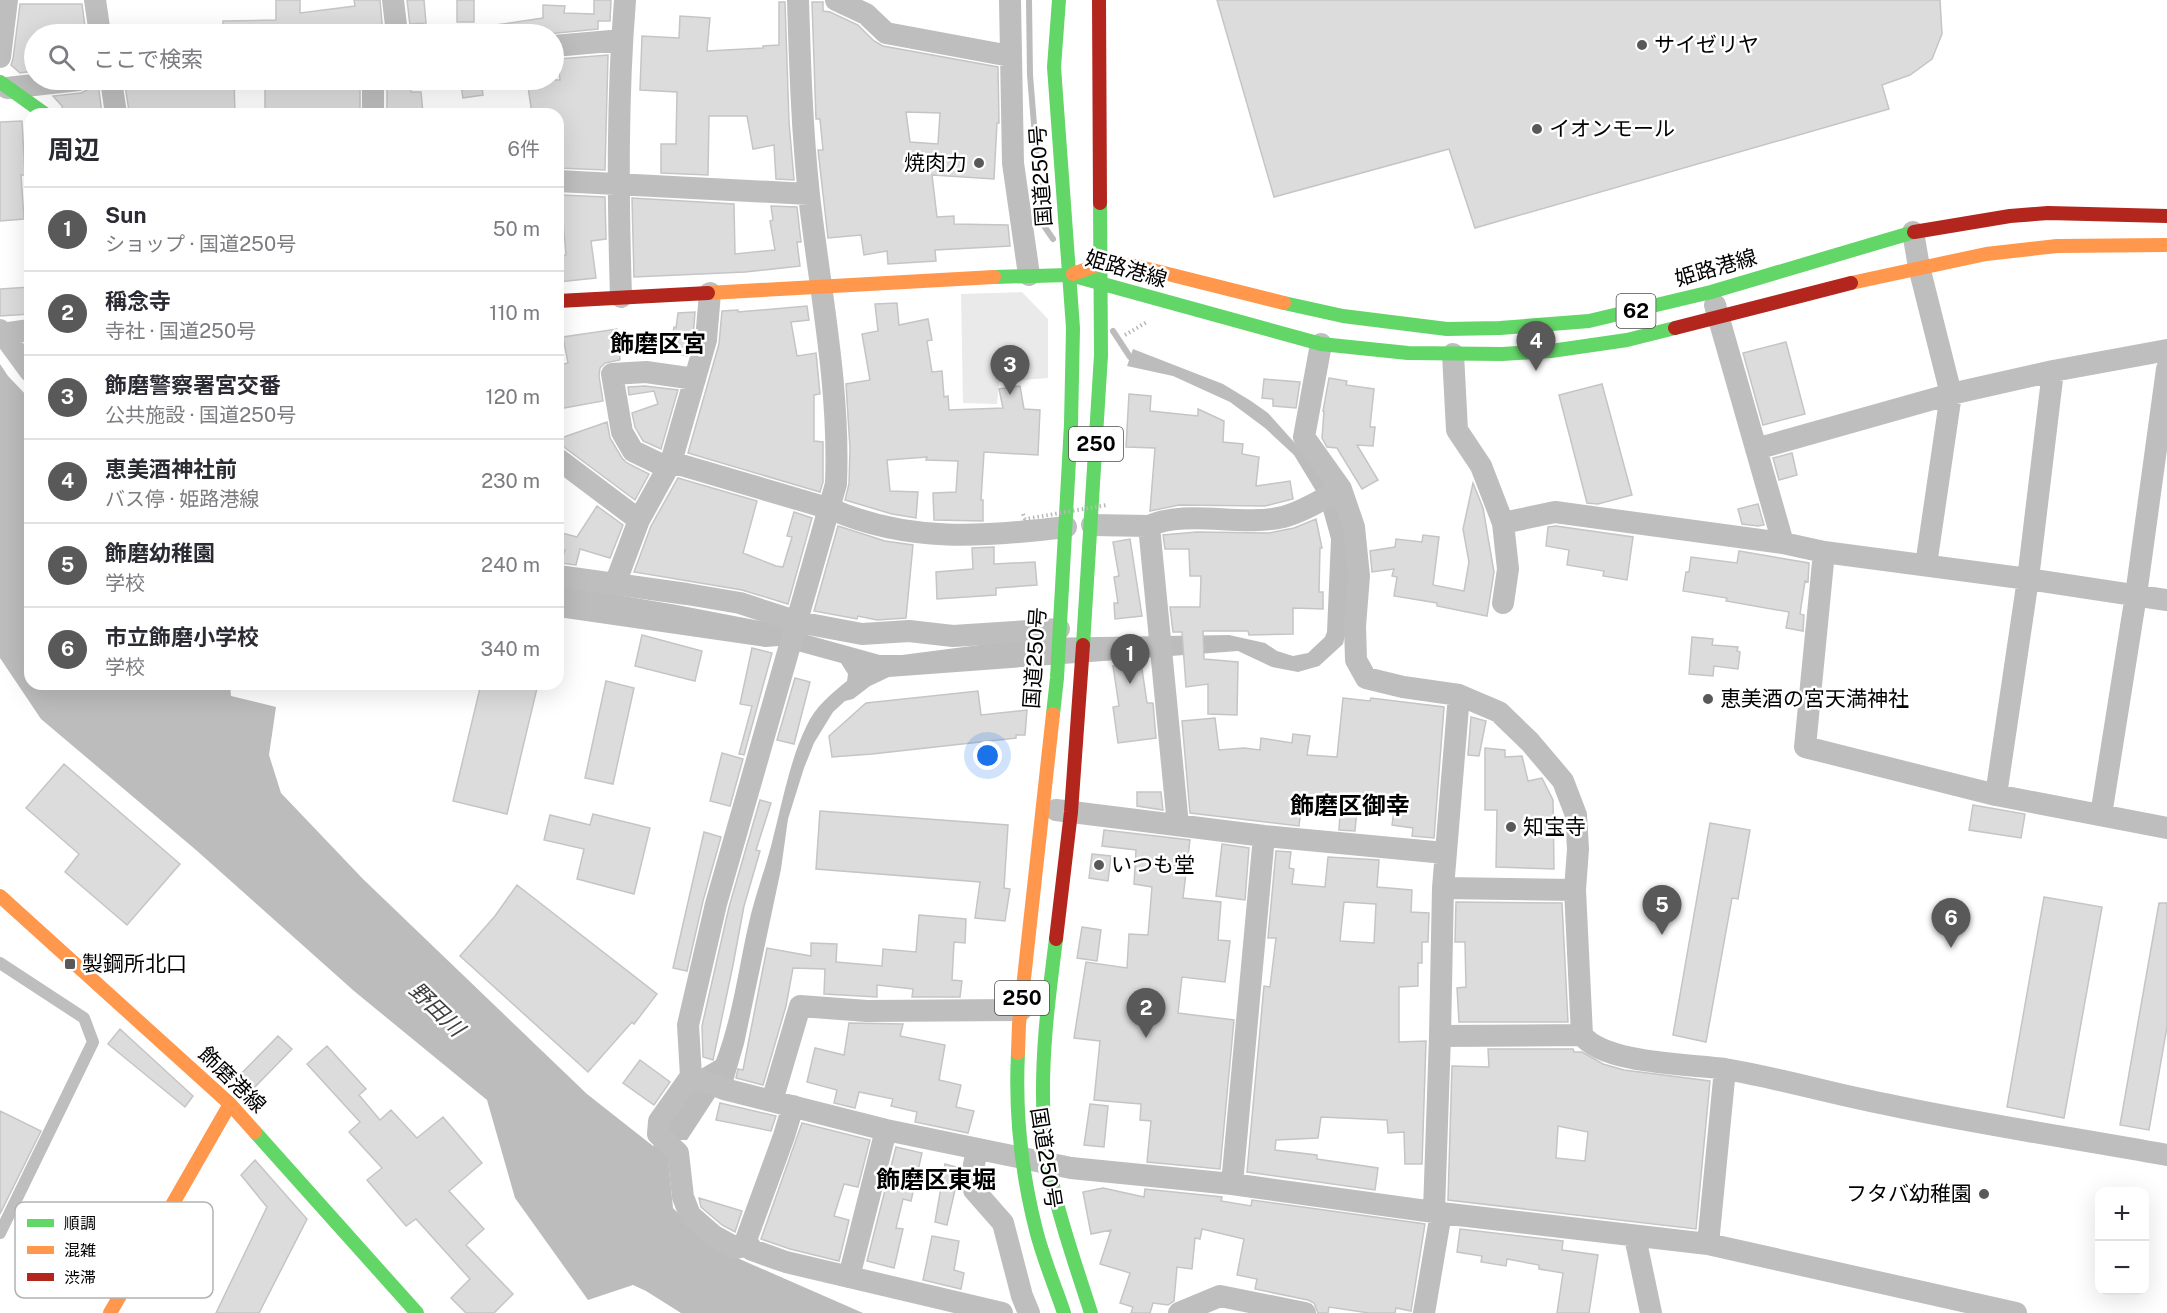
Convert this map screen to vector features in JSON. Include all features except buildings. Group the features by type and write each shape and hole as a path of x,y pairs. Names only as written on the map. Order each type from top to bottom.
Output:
{"main road":[{"name":"国道250号","path":"1059,0 1054,67 1073,328 1066,527 1057,678 1021,1010 1016,1099 1021,1157 1036,1231 1064,1313"},
{"name":"国道250号","path":"1090,1313 1064,1226 1049,1164 1044,1126 1043,1045 1071,812 1086,624 1103,519 1099,0"},
{"path":"3,85 36,108"},
{"name":"姫路港線","path":"1069,275 1100,264 1136,266 1234,292 1343,316 1447,329 1500,328 1589,321 1711,292 1913,232 2010,216 2048,213 2167,216"},
{"name":"姫路港線","path":"1069,275 1320,344 1408,353 1453,354 1551,351 1612,343 1919,267 2023,249 2057,246 2167,245"},
{"path":"564,301 1029,275 1069,275"},
{"name":"飾磨港線","path":"0,896 230,1104 417,1313"},
{"path":"174,1202 230,1104"},
{"path":"110,1313 119,1298"}],"street":[{"path":"0,57 7,0"},
{"path":"95,0 99,24"},
{"path":"393,0 396,24"},
{"path":"621,297 618,183 625,0"},
{"path":"750,1245 736,1248 714,1236 690,1215 683,1197 678,1153 658,1134 659,1121 691,1076 688,1025 716,904 837,484 834,390 809,194 801,110 798,0"},
{"path":"836,0 866,14 886,33 1010,56"},
{"path":"1010,0 1013,163 1029,275"},
{"path":"564,45 622,40"},
{"path":"3,85 24,84"},
{"path":"113,90 116,108"},
{"path":"372,108 373,90"},
{"path":"564,181 809,194"},
{"path":"1913,232 1919,267 1951,394 1926,565"},
{"path":"1711,292 1783,543"},
{"path":"615,584 639,520 669,465 706,340 710,293"},
{"path":"1,332 24,330"},
{"path":"1,332 24,363"},
{"path":"1320,344 1304,437 1341,489 1354,527 1359,576 1355,626 1356,660 1366,678 1403,687 1459,695 1499,712 1530,741 1563,781 1576,815 1578,849 1575,890 1582,1035 1589,1044 1657,1063 1725,1069 1886,1105 2167,1155"},
{"path":"1756,449 1951,394 2054,371 2167,350"},
{"path":"1453,354 1457,430 1481,466 1503,523 1508,568 1503,603"},
{"path":"2102,815 2136,596 2167,369"},
{"path":"1996,795 2028,579 2054,371"},
{"path":"695,379 646,372 612,374 622,432 633,451 669,465 831,509 853,519 925,535 998,535 1066,527"},
{"path":"564,464 639,520"},
{"path":"1103,519 1149,526 1160,522 1181,520 1227,521 1283,517 1310,506 1341,489"},
{"path":"1503,523 1555,512 2167,600"},
{"path":"1149,526 1178,825"},
{"path":"1824,552 1805,747 1996,795 2167,828"},
{"path":"564,577 740,603 798,622 862,634 909,631 953,636 1059,629"},
{"path":"1424,1313 1438,1212 1443,888 1459,695"},
{"path":"1042,808 1264,836 1445,853"},
{"path":"1232,1184 1264,836"},
{"path":"1443,888 1575,890"},
{"path":"1002,1313 786,1262 752,1250 746,1240 784,1136 783,1104 800,1006 867,1011 1021,1010"},
{"path":"1440,1036 1582,1035"},
{"path":"1708,1244 1725,1069"},
{"path":"691,1076 724,1089 886,1130 1049,1164 1112,1173 1232,1184 1438,1212 1708,1244 2016,1313"},
{"path":"849,1277 886,1130"},
{"path":"977,1149 972,1175 974,1190 1003,1223 1022,1296 1029,1313"},
{"path":"1635,1236 1651,1313"},
{"path":"1179,1313 1220,1296 1305,1313"}],"lane":[{"path":"0,963 84,1018 93,1042 15,1202"},
{"path":"0,1233 15,1202"}],"path":[{"path":"1122,344 1123,336 1147,322"},
{"path":"1023,514 1025,519 1103,519 1112,502"}],"shaded area":[{"path":"1022,292 1048,319 1048,378 999,382 997,404 963,403 961,294"}],"water":[{"name":"野田川","path":"1133,349 1223,384 1268,413 1328,480 1351,549 1346,631 1343,644 1319,666 1298,672 1272,667 1238,651 889,677 870,686 853,699 845,701 833,712 814,743 788,819 781,869 744,1044 733,1082 719,1091 687,1140 677,1140 668,1159 673,1208 710,1246 863,1313 681,1313 633,1285 588,1300 515,1198 487,1100 354,991 196,850 41,719 0,658 0,364 24,393 24,690 230,690 231,696 276,707 269,755 281,793 363,879 587,1094 653,1146 669,1129 667,1124 699,1070 716,1060 732,1006 751,914 796,751 807,725 819,706 847,681 848,674 841,663 779,646 765,647 564,618 564,586 775,624 880,655 902,655 1034,638 1229,635 1265,643 1277,651 1293,656 1308,653 1325,637 1327,632 1331,539 1319,496 1294,455 1265,428 1230,402 1173,376 1127,366"}],"waterway":[{"path":"1029,0 1030,75 1042,223 1053,239"},
{"path":"1113,331 1130,357 1136,359"}],"traffic: fast":[{"path":"1053,714 1071,424 1073,328 1054,67 1059,0"},
{"path":"0,82 37,108"},
{"path":"1083,645 1101,355 1100,203"},
{"path":"1284,303 1343,316 1447,329 1500,328 1589,321 1711,292 1914,232"},
{"path":"994,277 1069,275"},
{"path":"1074,276 1321,344 1408,353 1502,354 1551,351 1627,340 1675,328"},
{"path":"1056,939 1044,1055 1043,1102 1046,1150 1056,1197 1091,1313"},
{"path":"1018,1053 1018,1120 1026,1186 1039,1240 1064,1313"},
{"path":"255,1132 417,1313"}],"traffic: slow":[{"path":"1851,283 1986,254 2057,246 2167,245"},
{"path":"1073,274 1100,264 1136,266 1284,303"},
{"path":"708,293 994,277"},
{"path":"1018,1053 1019,1024 1053,714"},
{"path":"0,896 230,1104 255,1132"},
{"path":"174,1202 230,1104"},
{"path":"110,1313 119,1298"}],"traffic: jam":[{"path":"1099,0 1100,203"},
{"path":"1914,232 2010,216 2048,213 2167,216"},
{"path":"1675,328 1851,283"},
{"path":"564,301 708,293"},
{"path":"1056,939 1071,812 1083,645"}],"place":[{"name":"サイゼリヤ","path":"1642,45"},
{"name":"イオンモール","path":"1537,129"},
{"name":"焼肉力","path":"979,163"},
{"name":"恵美酒神社前","path":"1536,371"},
{"name":"飾磨警察署宮交番","path":"1010,395"},
{"name":"Sun","path":"1130,684"},
{"name":"恵美酒の宮天満神社","path":"1708,699"},
{"name":"知宝寺","path":"1511,827"},
{"name":"いつも堂","path":"1099,865"},
{"name":"飾磨幼稚園","path":"1662,935"},
{"name":"市立飾磨小学校","path":"1951,948"},
{"name":"製鋼所北口","path":"70,964"},
{"name":"稱念寺","path":"1146,1038"},
{"name":"フタバ幼稚園","path":"1984,1194"}],"district":[{"name":"飾磨区宮","path":"658,344"},
{"name":"飾磨区御幸","path":"1350,806"},
{"name":"飾磨区東堀","path":"936,1180"}]}
